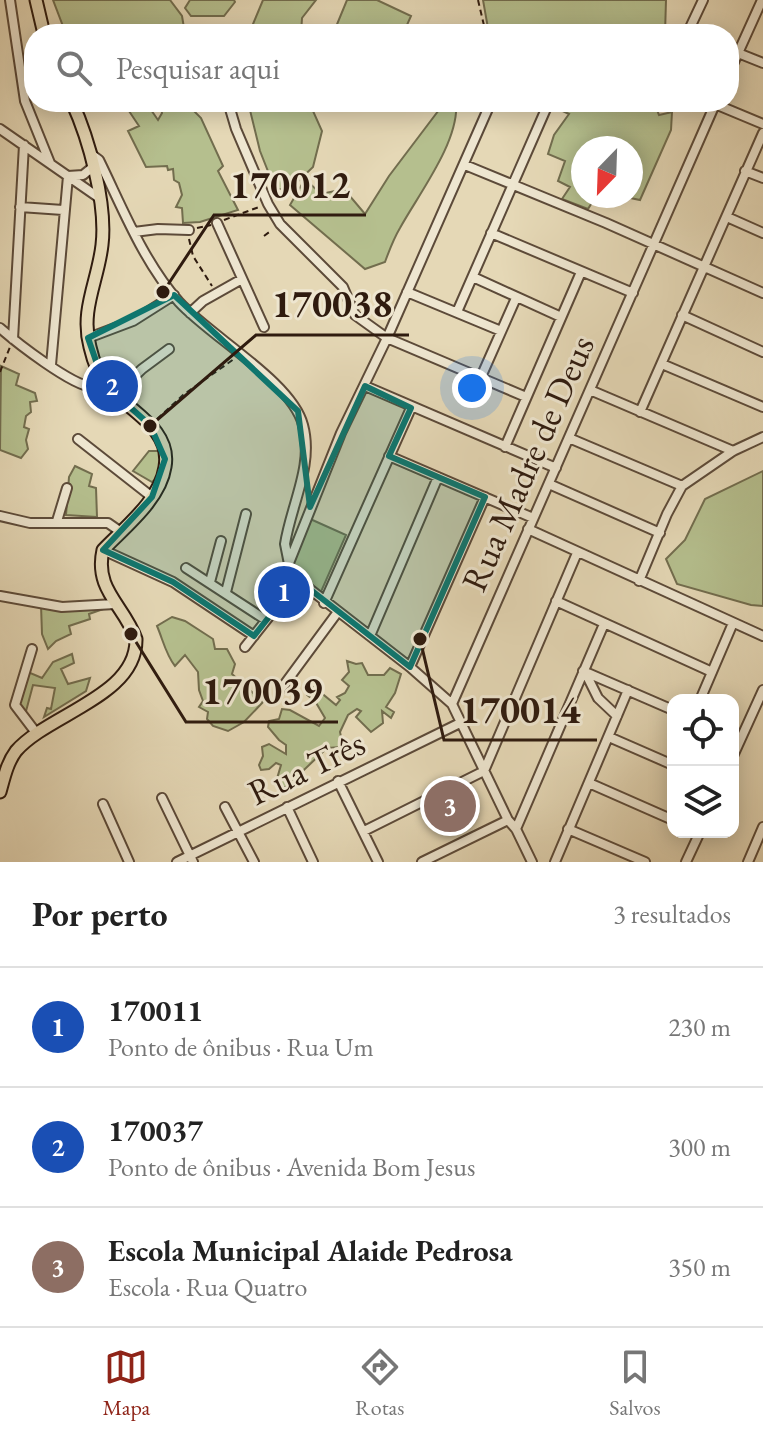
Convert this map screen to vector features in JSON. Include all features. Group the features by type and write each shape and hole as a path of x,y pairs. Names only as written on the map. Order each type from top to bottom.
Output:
{"main road":[{"path":"36,0 42,24"},
{"path":"0,792 17,750 110,687 129,666 136,639 103,580 100,568 103,550 152,497 161,481 165,459 160,441 150,425 104,384 88,338 86,316 102,244 102,216 90,154 75,112"}],"street":[{"path":"10,0 24,94"},
{"path":"692,24 703,0"},
{"path":"739,51 761,5"},
{"path":"739,53 763,63"},
{"path":"29,112 50,163"},
{"path":"231,112 268,204 280,224 343,287 355,315 387,338 526,397"},
{"path":"289,564 341,433 387,338 487,112"},
{"path":"457,312 545,112"},
{"name":"Rua Madre de Deus","path":"452,704 712,112"},
{"path":"734,112 763,124"},
{"path":"0,129 98,197"},
{"path":"640,412 763,133"},
{"path":"13,339 24,145"},
{"path":"90,154 99,160 155,272 190,313 281,389 298,411 304,430 302,479 285,544 289,564 298,580 410,667 452,704 508,820 516,829 532,862"},
{"path":"465,165 513,183 763,293"},
{"path":"68,176 83,175 93,167"},
{"path":"745,171 763,178"},
{"path":"51,365 68,176"},
{"path":"20,207 63,210"},
{"path":"727,217 763,233"},
{"path":"217,223 264,327"},
{"path":"134,232 189,230"},
{"path":"491,233 633,293"},
{"path":"505,447 581,272"},
{"path":"473,277 561,317"},
{"path":"190,313 242,279"},
{"path":"407,292 501,331"},
{"path":"88,338 133,321 174,295"},
{"path":"481,377 516,298"},
{"path":"682,315 763,352"},
{"path":"0,328 84,385 97,387 104,384"},
{"path":"115,395 169,349"},
{"path":"662,364 763,407"},
{"path":"365,386 556,468"},
{"path":"590,390 733,451"},
{"path":"324,603 411,408"},
{"path":"639,581 682,486 733,451 763,437"},
{"path":"569,438 682,486"},
{"path":"78,439 152,497"},
{"path":"389,456 533,518"},
{"path":"370,636 438,477"},
{"path":"549,484 660,533"},
{"path":"57,521 67,488"},
{"path":"410,667 485,497"},
{"path":"226,592 246,514"},
{"path":"0,516 30,523 108,523 121,532"},
{"path":"528,529 763,636"},
{"path":"210,582 221,541"},
{"path":"103,550 173,582 254,636"},
{"path":"364,831 484,771 577,553"},
{"path":"186,568 266,620"},
{"path":"245,647 298,580"},
{"path":"0,596 62,607 115,604"},
{"path":"556,601 712,672"},
{"path":"281,689 337,613"},
{"path":"703,694 733,623"},
{"path":"516,829 604,624"},
{"path":"32,649 15,705 37,734"},
{"path":"584,672 667,707"},
{"path":"584,672 598,698 617,716"},
{"path":"555,862 628,690"},
{"path":"739,733 763,690"},
{"name":"Rua Três","path":"177,862 191,859 239,831 460,723"},
{"path":"609,737 667,762"},
{"path":"338,781 378,862"},
{"path":"589,783 667,817"},
{"path":"162,798 191,859"},
{"path":"103,804 129,862"},
{"path":"225,807 254,862"},
{"path":"287,807 313,862"},
{"path":"422,862 508,820"},
{"path":"748,862 763,827"},
{"path":"568,829 645,862"},
{"path":"686,862 697,838"}],"path":[{"path":"478,0 484,24"},
{"path":"217,294 193,256 189,230 268,204"},
{"path":"264,236 280,224"},
{"path":"0,372 13,339"},
{"path":"150,425 183,395 239,355"}],"highlighted area":[{"path":"174,295 298,411 310,507 365,386 411,408 389,456 485,497 410,667 298,580 254,636 173,582 103,550 152,497 165,459 150,425 104,384 88,338"}],"green space":[{"path":"53,0 170,0 182,16 183,24 62,24"},
{"path":"190,0 235,2 224,16 191,16 185,8"},
{"path":"263,0 316,0 302,18 302,24 253,24"},
{"path":"347,0 377,0 411,16 407,24 337,24"},
{"path":"483,0 666,0 665,24 487,24"},
{"path":"130,112 152,112 158,120 162,112 195,112 201,118 223,166 218,171 238,210 200,222 183,223 182,208 176,207 182,195 179,183 174,180 173,169 168,170 167,166 146,167 128,131 139,126"},
{"path":"250,112 313,112 322,131 313,167 290,189 275,189 260,151"},
{"path":"437,112 455,112 445,150 398,232 385,262 365,269 290,205 305,179 321,194 344,189 365,214 389,176"},
{"path":"565,112 658,112 659,115 672,112 671,130 643,193 643,136 571,136 571,202 562,199 570,187 558,181 565,161 548,154 554,135 569,114"},
{"path":"1,366 19,374 16,385 35,393 37,401 30,402 31,412 26,416 24,427 29,429 26,440 28,449 21,458 0,450"},
{"path":"149,451 163,451 158,477 152,482 133,471"},
{"path":"75,466 92,474 89,486 96,488 97,517 66,515 69,477"},
{"path":"763,471 763,606 677,584 666,559 685,540 705,499"},
{"path":"308,518 346,535 320,594 292,562"},
{"path":"41,605 109,607 89,614 90,619 69,626 71,634 48,649 42,634"},
{"path":"172,617 185,621 213,639 215,649 227,649 235,664 232,674 263,702 244,722 228,731 213,726 207,719 208,712 199,707 203,701 198,672 185,655 175,666 157,626"},
{"path":"72,654 74,663 61,669 68,684 90,678 86,691 44,717 47,708 51,709 55,688 33,685 25,715 19,708 18,696 28,672 42,678 53,662"},
{"path":"347,661 362,663 368,675 384,675 390,668 401,674 395,693 386,707 394,712 391,718 382,711 383,723 371,732 356,717 361,711 357,709 348,715 340,732 343,747 327,748 286,787 278,787 276,782 281,765 276,763 269,769 261,770 259,765 263,756 262,747 269,744 286,754 286,745 268,727 269,721 279,719 282,709 290,710 319,726 325,718 306,690 314,687 336,705 340,700 337,697 345,693 349,686 342,680 349,672"}],"place":[{"name":"170012","path":"163,292"},
{"name":"170037","path":"112,386"},
{"name":"170038","path":"150,426"},
{"name":"170011","path":"284,592"},
{"name":"170039","path":"131,634"},
{"name":"170014","path":"420,639"},
{"name":"Escola Municipal Alaide Pedrosa","path":"450,806"}]}
